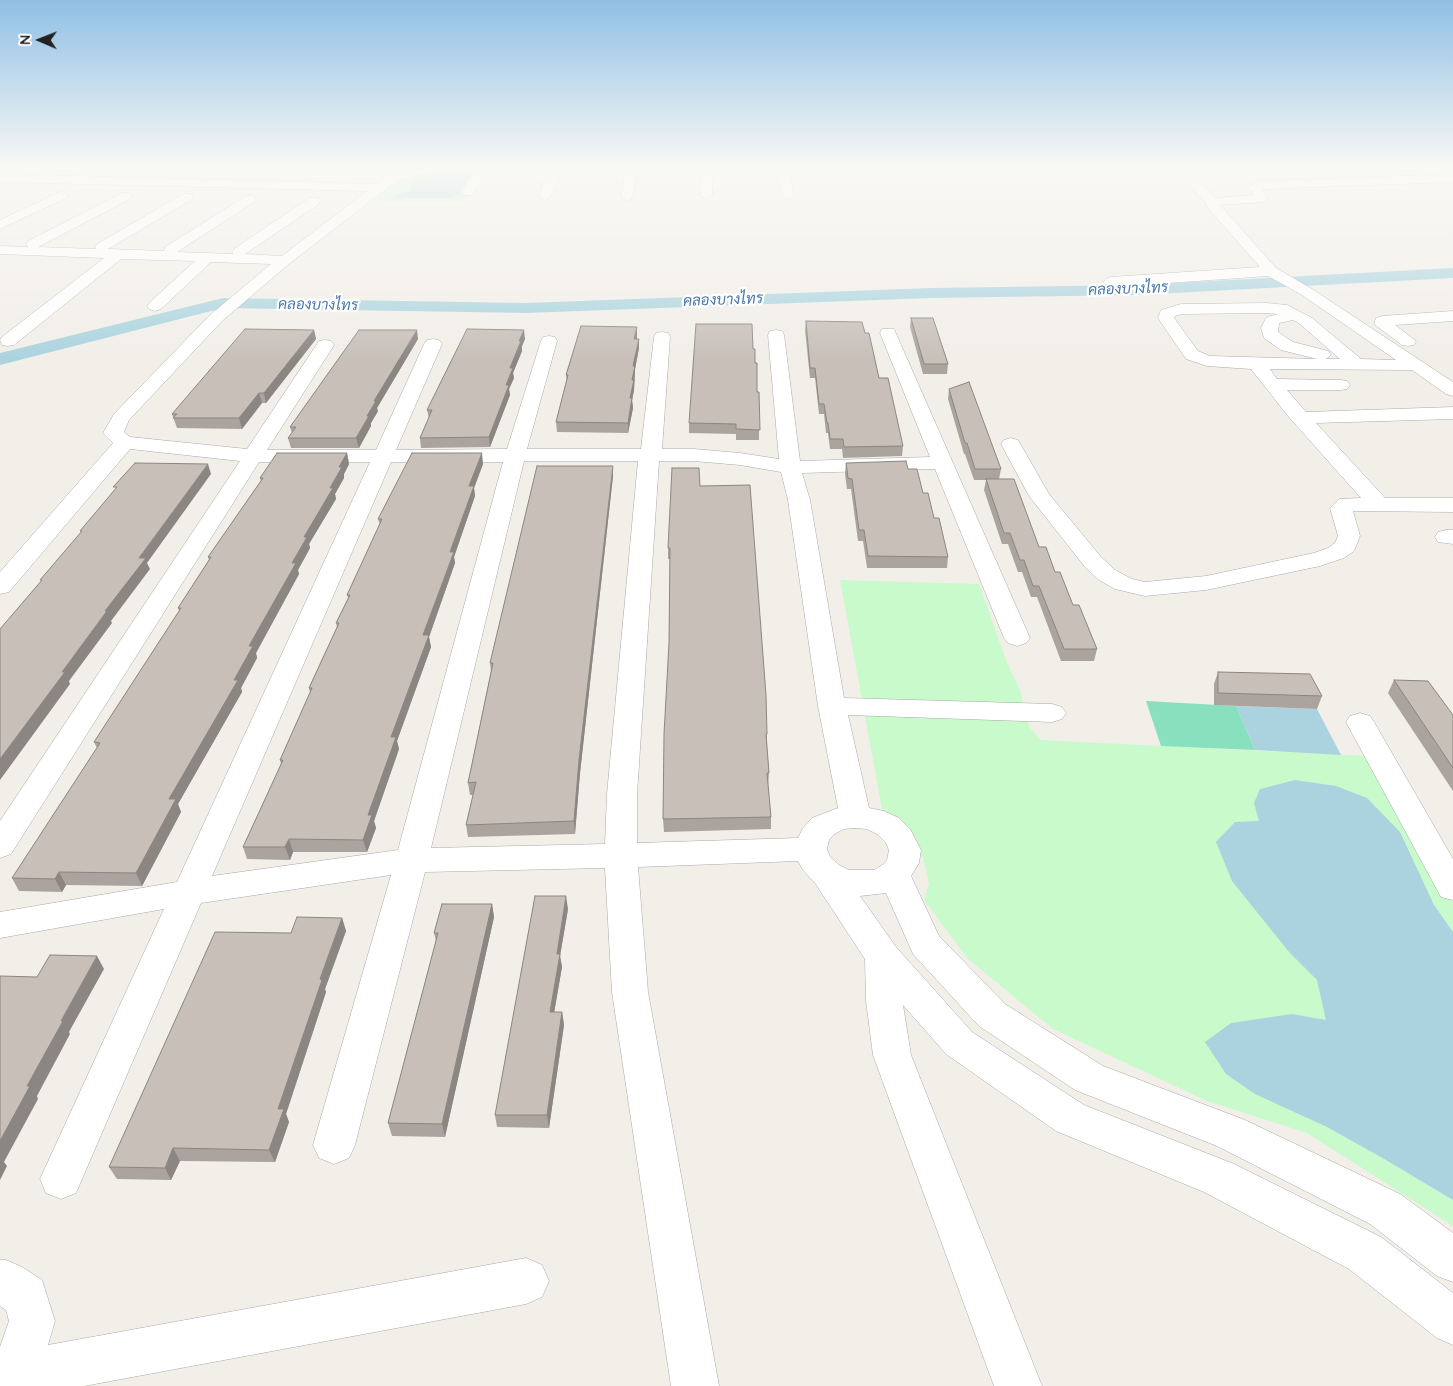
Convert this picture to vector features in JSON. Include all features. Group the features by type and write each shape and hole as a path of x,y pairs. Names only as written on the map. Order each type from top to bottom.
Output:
{"street":[{"path":"33,244 55,233"},
{"path":"102,247 126,233"},
{"path":"170,250 197,233"},
{"path":"239,252 268,233"},
{"path":"322,233 285,260 216,318 121,418 113,433 125,442 253,456 694,455 740,459 790,467 943,463"},
{"path":"1238,233 1272,271 1416,358"},
{"path":"0,244 256,253"},
{"path":"0,250 285,260"},
{"path":"8,341 119,253"},
{"path":"155,306 208,257"},
{"path":"1111,282 1272,271"},
{"path":"1353,362 1296,315 1287,310 1267,308 1181,309 1167,313 1166,318 1192,355 1197,358 1219,362 1256,364 1353,362 1416,358 1439,360"},
{"path":"1296,315 1272,320 1269,328 1270,334 1287,346 1353,362"},
{"path":"1453,316 1382,321 1382,324 1416,358 1453,390"},
{"path":"888,333 1017,638"},
{"path":"776,335 790,467 799,500 832,706 855,817"},
{"path":"662,337 653,442 647,469 622,794 621,855 630,992 695,1386"},
{"path":"334,1145 412,860 516,455 549,341"},
{"path":"61,1179 433,344"},
{"path":"0,846 325,345"},
{"path":"1256,364 1301,418 1378,503"},
{"path":"1272,384 1341,385"},
{"path":"1301,418 1453,413"},
{"path":"0,587 125,442"},
{"path":"1011,444 1040,496 1093,562 1107,575 1124,584 1145,589 1206,583 1320,559 1336,553 1346,546 1349,536 1342,508 1347,504 1453,505"},
{"path":"832,706 1052,713"},
{"path":"1360,722 1453,888"},
{"path":"0,925 190,892 412,860 621,855 819,862 843,882 861,884 880,882 894,874 903,863 905,850 899,837 888,826 872,819 855,817 838,819 823,826 814,836 819,862 883,957 959,1043 1070,1118 1220,1178 1365,1253 1453,1322"},
{"path":"894,874 924,944 992,1015 1089,1078 1231,1133 1384,1209 1453,1260"},
{"path":"883,957 884,1001 892,1055 1018,1386"},
{"path":"0,1283 6,1282 26,1296 32,1321 13,1380 526,1282"}],"green space":[{"path":"840,580 979,584 1006,660 1020,690 1029,727 1041,740 1367,756 1453,902 1453,1226 1307,1133 1207,1101 1053,1029 967,958 924,900 929,884 923,857 886,831"},
{"path":"1146,701 1236,706 1255,750 1161,746"}],"water":[{"path":"1236,706 1317,709 1341,755 1255,750"},
{"path":"1295,780 1336,786 1367,798 1400,832 1434,905 1453,932 1453,1200 1327,1127 1255,1094 1226,1074 1205,1042 1231,1023 1292,1014 1326,1020 1317,980 1289,952 1232,881 1216,842 1235,822 1259,821 1254,803 1260,789"}],"building":[{"path":"911,318 933,318 948,364 924,364"},
{"path":"806,321 862,322 865,333 869,333 879,378 888,378 903,446 844,447 843,439 830,439 824,404 819,404 815,368 810,368"},
{"path":"696,324 752,324 753,349 755,349 755,363 757,363 760,430 736,429 736,424 689,423"},
{"path":"581,326 637,327 634,339 639,339 633,366 635,366 632,380 634,380 628,423 556,422 568,375 566,375"},
{"path":"245,329 314,330 264,393 259,393 239,418 173,418 177,414 172,414"},
{"path":"467,329 524,330 510,368 513,368 506,385 509,385 489,437 420,438 432,410 427,410"},
{"path":"359,330 417,330 374,401 376,401 367,416 369,416 356,438 288,438 296,427 290,427"},
{"path":"969,382 1001,469 975,469 967,443 965,443 949,389"},
{"path":"277,453 347,453 339,467 342,467 330,488 333,488 304,537 307,537 292,563 296,563 249,646 253,646 234,680 238,680 169,799 176,799 136,873 59,872 55,879 12,878 100,743 94,742 181,608 178,608 211,557 208,557 263,478 260,478"},
{"path":"412,453 482,453 469,486 474,486 450,552 454,552 423,635 429,635 391,737 396,737 368,815 372,815 363,840 289,839 285,847 243,847 283,760 280,760 312,688 309,688 339,623 336,623 350,595 347,595 382,519 378,519"},
{"path":"906,461 908,469 917,469 923,493 928,493 934,518 939,518 948,557 868,556 864,530 859,530 852,479 848,478 846,463"},
{"path":"135,463 208,464 139,558 146,558 105,611 107,611 62,672 65,672 0,759 0,629 117,487 113,487"},
{"path":"537,466 613,466 579,760 574,821 466,825 476,782 468,783 493,663 490,663"},
{"path":"672,468 699,468 700,486 750,485 766,695 769,773 767,773 771,817 663,819 664,734 669,643 670,548 668,548"},
{"path":"986,479 1014,479 1039,547 1046,547 1055,572 1060,572 1073,605 1079,605 1097,649 1064,649 1039,586 1033,586 1024,560 1020,560 1010,533 1004,533"},
{"path":"1218,672 1310,674 1322,696 1218,693"},
{"path":"1394,680 1428,681 1453,715 1453,768"},
{"path":"535,896 566,896 557,954 560,954 550,1012 562,1012 547,1115 495,1115"},
{"path":"442,904 492,904 442,1124 388,1123 438,933 434,933"},
{"path":"297,917 342,918 278,1109 284,1109 269,1150 173,1148 165,1168 109,1167 215,932 291,933"},
{"path":"50,955 97,956 61,1021 63,1021 27,1086 30,1086 0,1141 0,976 37,977"}],"waterway":[{"name":"คลองบางไทร","path":"0,359 223,303 526,308 931,293 1137,290 1453,273"}]}
